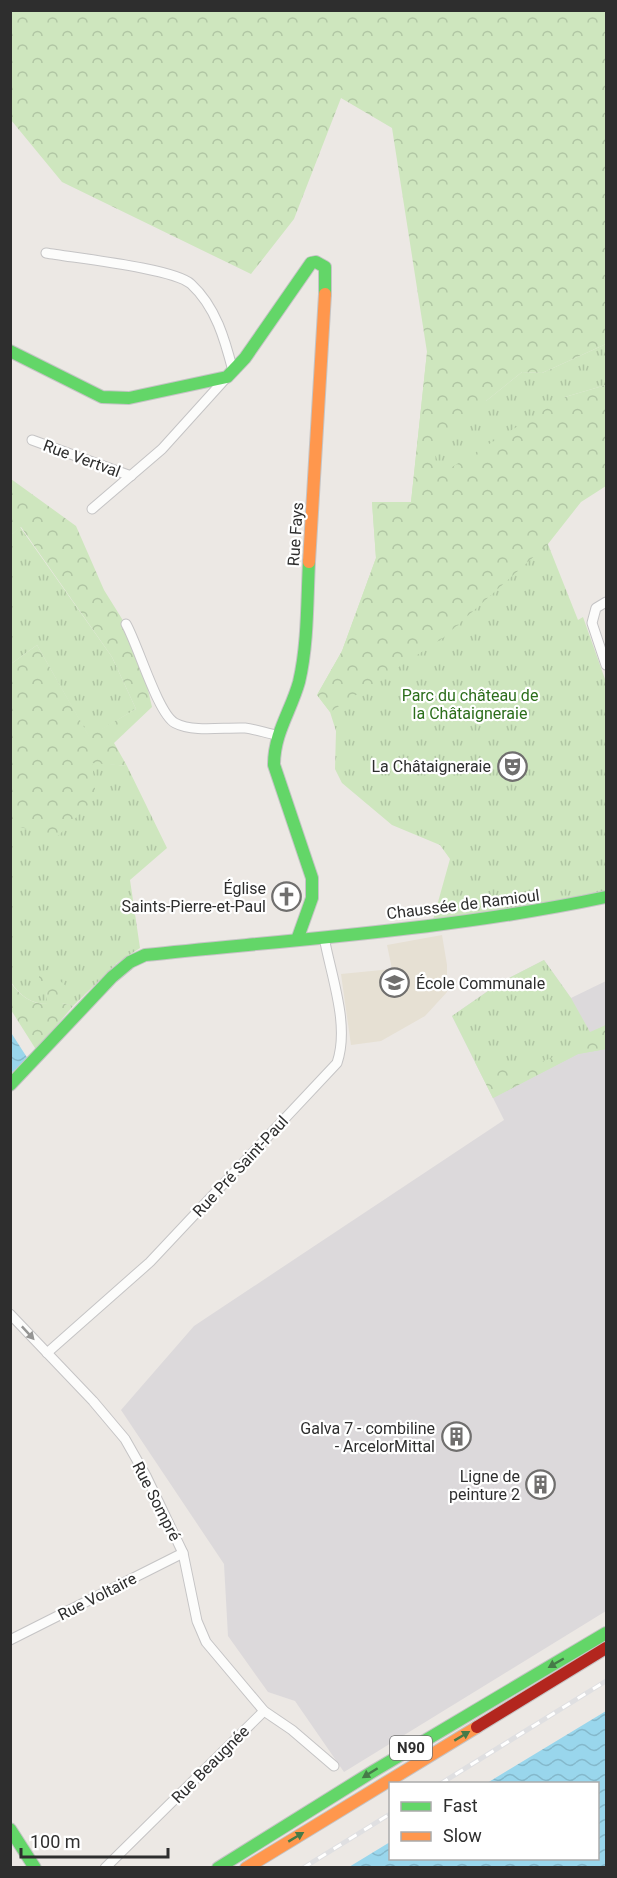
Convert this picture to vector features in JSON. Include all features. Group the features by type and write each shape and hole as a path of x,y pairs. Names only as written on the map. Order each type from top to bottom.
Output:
{"main road":[{"name":"Rue Fays","path":"230,374 245,358 304,270 310,263 321,262 327,274 314,508 301,675 276,735 272,751 274,765 312,878 312,898 297,940"},
{"path":"10,351 102,397 129,398 230,374"},
{"name":"Chaussée de Ramioul","path":"10,1085 37,1060 89,1000 130,962 156,953 324,938 527,913 606,897"},
{"name":"N90","path":"218,1868 372,1772 606,1633"},
{"name":"N90","path":"246,1868 606,1648"},
{"path":"10,1829 35,1868"}],"street":[{"path":"46,253 160,272 190,283 208,306 222,331 230,374 162,449 92,508"},
{"name":"Rue Vertval","path":"32,440 131,476"},
{"path":"606,602 596,608 592,620 606,665"},
{"path":"126,624 137,643 162,708 174,723 191,727 247,728 276,735"},
{"name":"Rue Pré Saint-Paul","path":"46,1353 150,1262 337,1063 342,1049 342,1029 324,938"},
{"name":"Rue Sompré","path":"10,1314 93,1401 125,1440 146,1476 183,1553 197,1622 206,1642 264,1711 292,1730 334,1766"},
{"name":"Rue Voltaire","path":"10,1640 183,1553"},
{"name":"Rue Beaugnée","path":"105,1868 264,1711"}],"shaded area":[{"name":"École Communale","path":"442,935 447,965 447,992 425,1016 381,1041 351,1045 341,974 392,969 387,945"},
{"path":"544,960 571,998 606,981 606,1611 344,1772 295,1701 268,1692 228,1636 224,1564 121,1410 194,1326 504,1120 452,1016 501,982"}],"green space":[{"path":"10,11 606,11 606,344 542,373 522,372 435,442 436,477 565,397 606,385 606,486 581,502 548,544 443,638 330,712 317,695 342,651 376,558 372,502 411,502 427,352 392,128 341,98 294,219 251,274 62,182 11,120"},
{"name":"Parc du château de la Châtaigneraie","path":"606,344 606,385 565,397 530,499 578,620 583,617 606,682 606,891 581,898 433,920 450,859 440,845 392,825 342,783 335,769 336,731 330,712 317,695 342,651 376,558 372,502 411,502 427,352 486,401 522,372 542,373"},
{"path":"11,479 76,526 104,590 137,643 152,707 114,743 127,766 92,763 96,797 58,836 11,825 11,664 37,645 89,736 136,709 112,657 21,527 11,535"},
{"path":"20,527 112,657 136,709 89,737 37,645 11,664 11,535"},
{"path":"92,762 127,766 167,848 130,880 140,948 117,963 73,1006 62,1003 46,991 48,1004 36,1003 22,995 11,982 10,825"},
{"path":"544,960 571,998 590,1032 606,1025 606,1049 578,1054 493,1098 452,1016 501,982"},
{"path":"47,970 66,986 62,1003 73,1006 38,1048 35,1048 11,1010 10,982 26,998 47,1004 46,991 39,983 39,973"},
{"path":"606,1025 606,1049 578,1054 493,1098 475,1062 533,1066 576,1047 590,1033"}],"water":[{"path":"10,1031 28,1059 11,1073 10,1073"},
{"path":"606,1711 606,1867 349,1867 389,1843 389,1860 599,1860 599,1782 489,1782"}],"railway":[{"path":"443,1782 606,1681"},
{"path":"303,1868 389,1815"}],"traffic: fast":[{"path":"10,351 102,397 129,398 227,377 245,358 311,263 316,262 325,267 325,294"},
{"path":"297,940 312,898 312,878 274,765 277,743 283,722 296,693 302,667 307,622 309,562"},
{"path":"10,1085 112,977 130,962 145,955 434,925 606,897"},
{"path":"218,1868 372,1772 606,1633"},
{"path":"10,1829 35,1868"}],"traffic: slow":[{"path":"309,562 325,294"},
{"path":"246,1868 477,1727"}],"traffic: jam":[{"path":"477,1727 606,1648"}],"place":[{"name":"La Châtaigneraie","path":"512,766"},
{"name":"Église Saints-Pierre-et-Paul","path":"287,897"},
{"name":"École Communale","path":"395,983"},
{"name":"Galva 7 - combiline - ArcelorMittal","path":"456,1437"},
{"name":"Ligne de peinture 2","path":"541,1485"}]}
